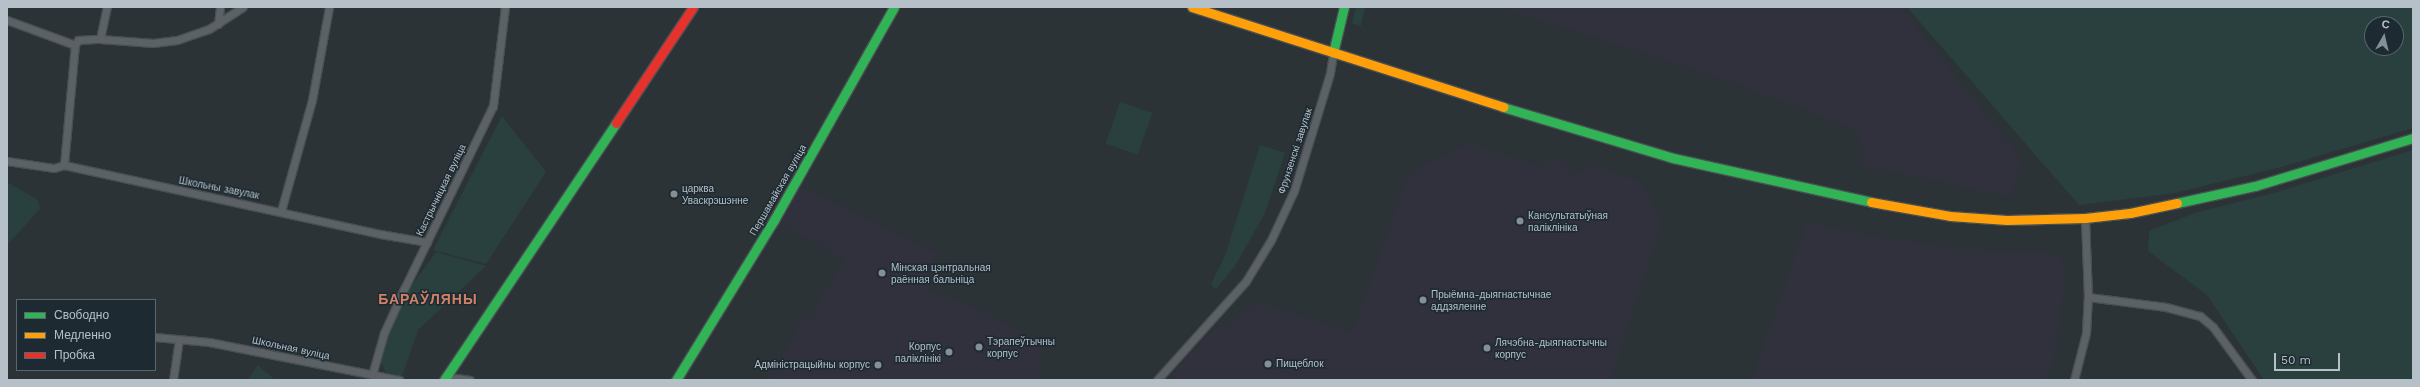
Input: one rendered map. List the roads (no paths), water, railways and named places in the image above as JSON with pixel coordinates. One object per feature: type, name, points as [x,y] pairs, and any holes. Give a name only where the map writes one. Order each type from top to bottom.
[{"type":"main road","points":[[444,380],[693,7]]},
{"type":"main road","name":"Першамайская вуліца","points":[[676,380],[774,220],[894,7]]},
{"type":"main road","points":[[1192,7],[1333,53],[1674,158],[1834,196],[1950,216],[2007,220],[2085,218],[2130,213],[2255,186],[2413,138]]},
{"type":"main road","points":[[1333,53],[1344,7]]},
{"type":"street","points":[[100,39],[107,7]]},
{"type":"street","points":[[218,24],[220,7]]},
{"type":"street","points":[[64,165],[75,45],[78,40],[100,39],[130,43],[177,40],[218,24],[243,7]]},
{"type":"street","points":[[281,211],[312,100],[329,7]]},
{"type":"street","name":"Кастрычніцкая вуліца","points":[[372,375],[384,333],[493,106],[505,7]]},
{"type":"street","points":[[7,20],[75,45]]},
{"type":"street","name":"Фрунзенскі завулак","points":[[1156,380],[1246,281],[1272,240],[1294,191],[1330,74],[1333,53]]},
{"type":"street","name":"Школьны завулак","points":[[7,162],[54,168],[64,165],[281,211],[380,234],[427,242]]},
{"type":"street","points":[[2074,380],[2086,333],[2088,297],[2085,218]]},
{"type":"street","points":[[2088,297],[2166,307],[2200,316],[2213,327],[2252,380]]},
{"type":"street","name":"Школьная вуліца","points":[[156,337],[179,339],[278,355],[399,380]]},
{"type":"street","points":[[173,380],[179,339]]},
{"type":"street","points":[[448,380],[456,378],[470,380]]},
{"type":"place","name":"царква Уваскрэшэнне","points":[[674,194]]},
{"type":"place","name":"Кансультатыўная паліклініка","points":[[1520,221]]},
{"type":"place","name":"Мінская цэнтральная раённая бальніца","points":[[882,273]]},
{"type":"place","name":"Прыёмна-дыягнастычнае аддзяленне","points":[[1423,300]]},
{"type":"place","name":"Тэрапеўтычны корпус","points":[[979,347]]},
{"type":"place","name":"Лячэбна-дыягнастычны корпус","points":[[1487,348]]},
{"type":"place","name":"Корпус паліклінікі","points":[[949,352]]},
{"type":"place","name":"Пищеблок","points":[[1268,364]]},
{"type":"place","name":"Адміністрацыйны корпус","points":[[878,365]]},
{"type":"district","name":"БАРАЎЛЯНЫ","points":[[428,299]]}]
